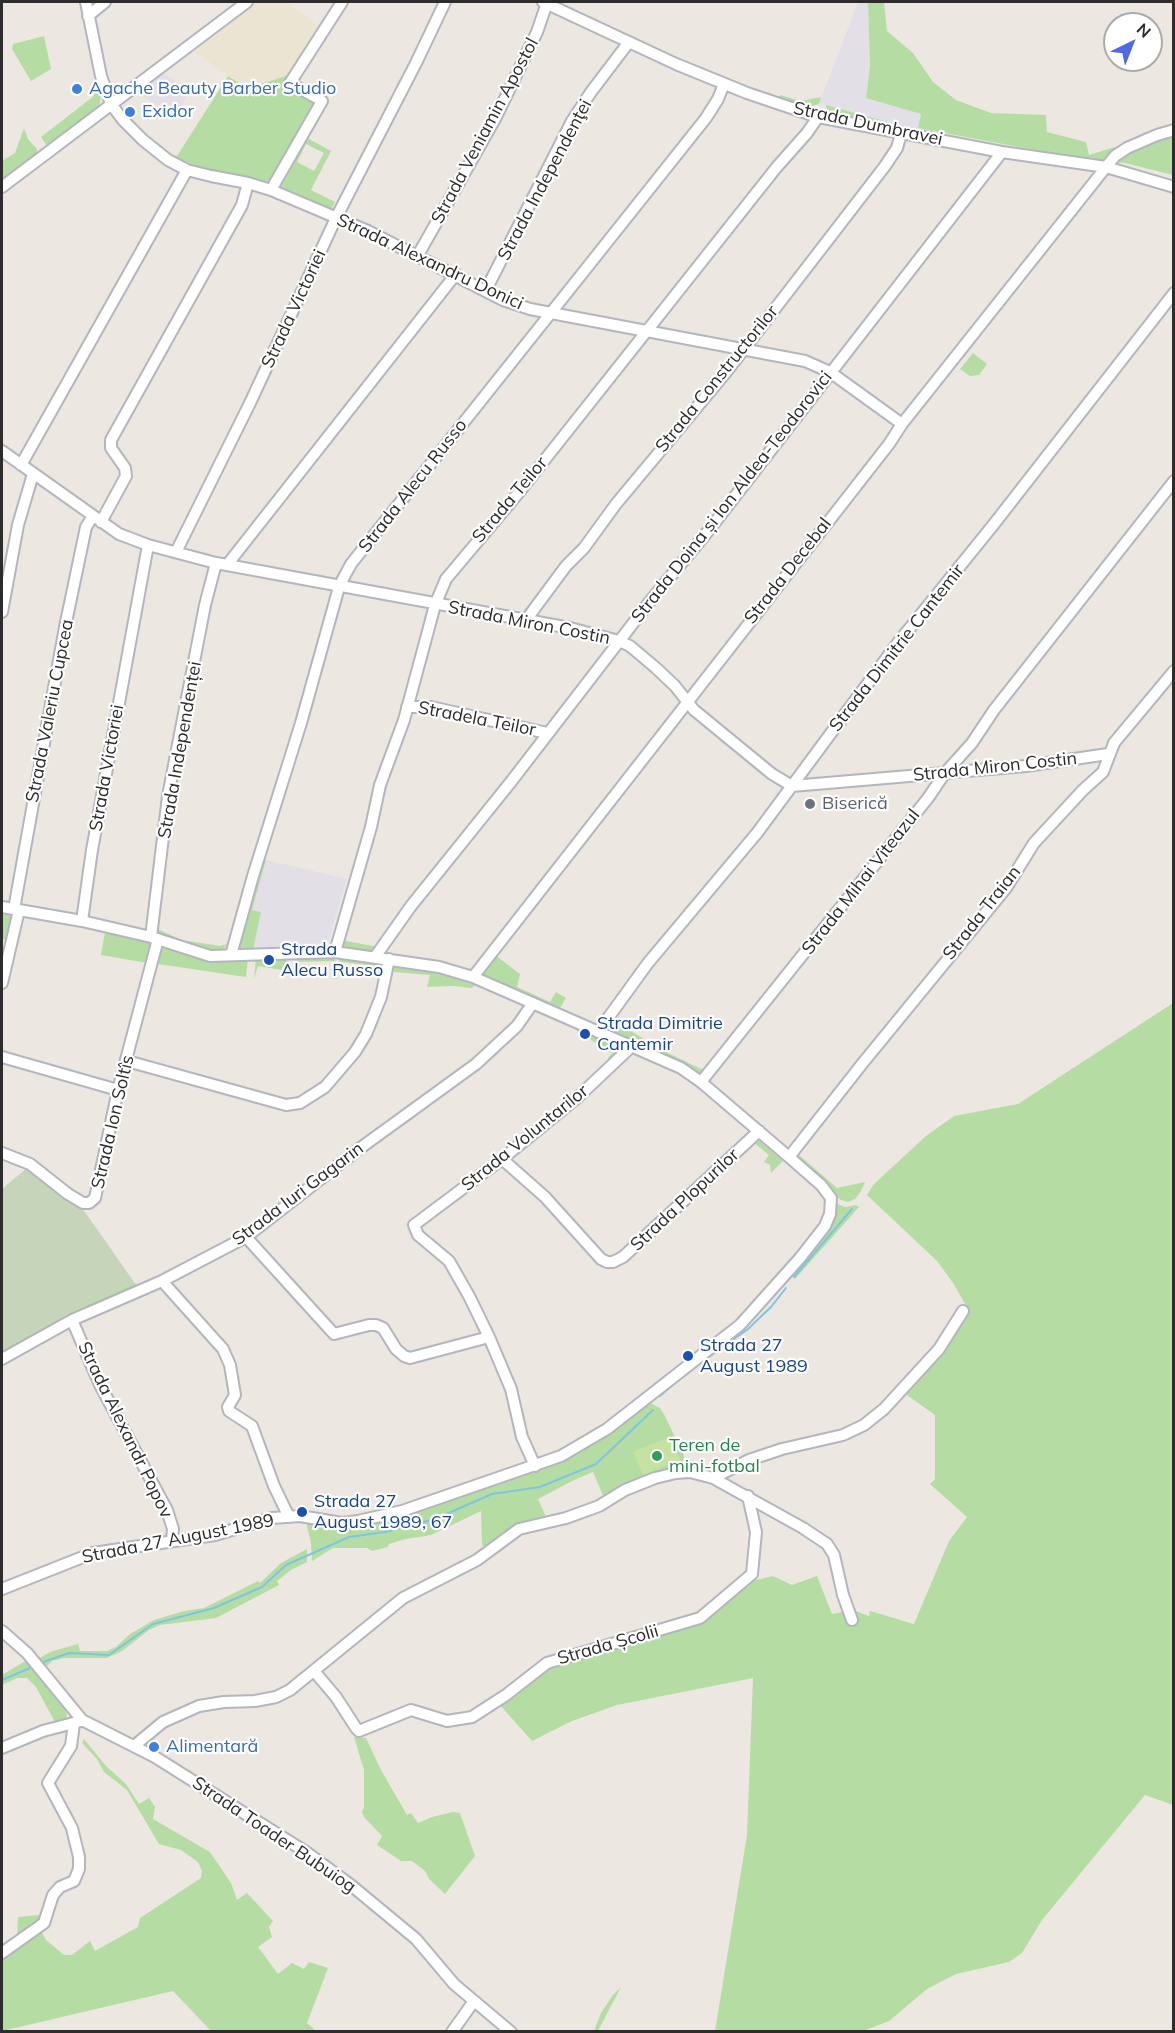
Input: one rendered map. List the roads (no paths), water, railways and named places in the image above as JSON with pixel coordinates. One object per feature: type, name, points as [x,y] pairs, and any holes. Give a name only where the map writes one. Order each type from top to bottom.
[{"type":"street","name":"Strada Alexandru Donici","points":[[86,2],[101,76],[111,104],[143,140],[168,160],[187,170],[271,190],[368,231],[521,306],[646,332],[806,361],[830,372],[902,424]]},
{"type":"street","points":[[88,16],[105,2]]},
{"type":"street","points":[[2,187],[247,2]]},
{"type":"street","points":[[271,190],[322,101],[290,83],[342,2]]},
{"type":"street","name":"Strada Victoriei","points":[[176,552],[250,403],[336,218],[445,2]]},
{"type":"street","name":"Strada Dumbravei","points":[[545,2],[724,84],[818,117],[1002,152],[1106,167],[1173,187]]},
{"type":"street","name":"Strada Veniamin Apostol","points":[[418,255],[496,117],[537,32],[545,2]]},
{"type":"street","name":"Strada Independenţei","points":[[486,290],[572,121],[629,42]]},
{"type":"street","name":"Strada Alecu Russo","points":[[231,955],[247,895],[301,723],[339,587],[351,564],[706,118],[724,84]]},
{"type":"street","name":"Strada Teilor","points":[[334,952],[371,827],[380,785],[407,707],[435,605],[446,579],[520,491],[818,117]]},
{"type":"street","name":"Strada Decebal","points":[[473,977],[889,444],[902,424],[1115,156],[1127,148],[1173,130]]},
{"type":"street","name":"Strada Constructorilor","points":[[526,620],[616,504],[691,416],[885,166],[897,148],[901,134]]},
{"type":"street","name":"Strada Doina și Ion Aldea-Teodorovici","points":[[375,957],[411,906],[709,530],[1002,152]]},
{"type":"street","points":[[21,465],[187,170]]},
{"type":"street","name":"Strada Valeriu Cupcea","points":[[2,983],[65,627],[86,527],[97,519],[126,476],[125,468],[111,448],[111,440],[242,205],[248,183]]},
{"type":"street","name":"Strada Independenței","points":[[155,938],[168,796],[206,605],[221,564],[456,274]]},
{"type":"street","name":"Strada Dimitrie Cantemir","points":[[598,1032],[648,963],[757,833],[897,644],[994,524],[1173,293]]},
{"type":"street","name":"Strada Miron Costin","points":[[2,451],[119,534],[148,545],[221,564],[570,628],[619,641],[630,646],[656,668],[694,710],[772,774],[792,786],[1026,766],[1108,754]]},
{"type":"street","points":[[2,612],[18,525],[33,474]]},
{"type":"street","name":"Strada Mihai Viteazul","points":[[701,1082],[945,773],[972,743],[994,710],[1173,481]]},
{"type":"street","name":"Strada Victoriei","points":[[82,921],[92,850],[148,545]]},
{"type":"street","name":"Strada Traian","points":[[789,1157],[1006,888],[1034,843],[1103,772],[1114,743],[1173,671]]},
{"type":"street","name":"Stradela Teilor","points":[[407,707],[430,707],[547,733]]},
{"type":"street","points":[[2,907],[82,921],[155,938],[199,954],[334,952],[439,967],[473,977],[681,1068],[701,1082],[789,1157]]},
{"type":"street","name":"Strada Ion Soltîs","points":[[2,1153],[30,1164],[83,1203],[89,1203],[95,1198],[118,1090],[127,1061],[155,938]]},
{"type":"street","points":[[127,1061],[286,1105],[300,1102],[325,1087],[355,1052],[366,1034],[381,997],[389,959]]},
{"type":"street","name":"Strada Iuri Gagarin","points":[[2,1359],[72,1320],[162,1281],[246,1237],[359,1149],[476,1064],[517,1026],[533,1003]]},
{"type":"street","name":"Strada Voluntarilor","points":[[489,1337],[449,1261],[418,1235],[414,1225],[502,1160],[578,1097],[632,1046]]},
{"type":"street","points":[[2,1057],[118,1090]]},
{"type":"street","name":"Strada Plopurilor","points":[[502,1160],[545,1197],[601,1259],[607,1262],[618,1261],[759,1131]]},
{"type":"street","name":"Strada 27 August 1989","points":[[2,1589],[93,1554],[215,1535],[272,1518],[300,1516],[342,1523],[402,1511],[561,1456],[607,1428],[740,1325],[800,1258],[825,1226],[830,1214],[831,1198],[821,1185],[789,1157]]},
{"type":"street","points":[[246,1237],[334,1334],[376,1325],[383,1328],[396,1349],[410,1358],[489,1337],[511,1389],[522,1437],[535,1466]]},
{"type":"street","name":"Strada 27 August 1989","points":[[162,1281],[223,1349],[230,1365],[235,1395],[228,1407],[229,1411],[252,1426],[274,1486],[289,1517]]},
{"type":"street","points":[[713,1478],[749,1460],[782,1449],[843,1435],[864,1425],[884,1409],[939,1349],[963,1311]]},
{"type":"street","name":"Strada Alexandr Popov","points":[[72,1320],[100,1385],[166,1510],[173,1530],[172,1540]]},
{"type":"street","points":[[135,1746],[163,1722],[199,1706],[255,1701],[276,1697],[290,1690],[402,1598],[477,1560],[519,1528],[577,1514],[599,1506],[625,1490],[655,1478],[690,1472],[713,1478],[803,1527],[827,1544],[834,1555],[843,1595],[852,1620]]},
{"type":"street","name":"Strada Școlii","points":[[314,1671],[336,1697],[359,1731],[411,1710],[447,1722],[472,1717],[548,1663],[700,1618],[752,1574],[756,1532],[748,1496]]},
{"type":"street","name":"Strada Toader Bubuiog","points":[[2,1631],[27,1653],[78,1722],[135,1746],[272,1830],[352,1886],[416,1939],[454,1984],[511,2031]]},
{"type":"street","points":[[2,1748],[43,1731],[78,1722]]},
{"type":"street","points":[[2,1953],[44,1923],[57,1890],[74,1881],[79,1869],[80,1857],[72,1828],[48,1784],[71,1746],[78,1722]]},
{"type":"street","points":[[452,2031],[474,2001]]},
{"type":"waterway","points":[[794,1277],[852,1209]]},
{"type":"waterway","points":[[696,1366],[748,1329],[771,1307],[786,1288]]},
{"type":"waterway","points":[[660,1396],[677,1381]]},
{"type":"waterway","points":[[43,1662],[69,1653],[109,1655],[153,1624],[214,1608],[262,1587],[286,1565],[349,1537],[385,1532],[435,1519],[492,1494],[540,1487],[596,1464],[653,1410]]},
{"type":"waterway","points":[[2,1680],[30,1668]]},
{"type":"place","name":"Agache Beauty Barber Studio","points":[[77,89]]},
{"type":"place","name":"Exidor","points":[[130,112]]},
{"type":"place","name":"Biserică","points":[[810,804]]},
{"type":"place","name":"Strada Alecu Russo","points":[[269,960]]},
{"type":"place","name":"Strada Dimitrie Cantemir","points":[[585,1034]]},
{"type":"place","name":"Strada 27 August 1989","points":[[688,1356]]},
{"type":"place","name":"Teren de mini-fotbal","points":[[657,1456]]},
{"type":"place","name":"Strada 27 August 1989, 67","points":[[302,1512]]},
{"type":"place","name":"Alimentară","points":[[154,1747]]}]
